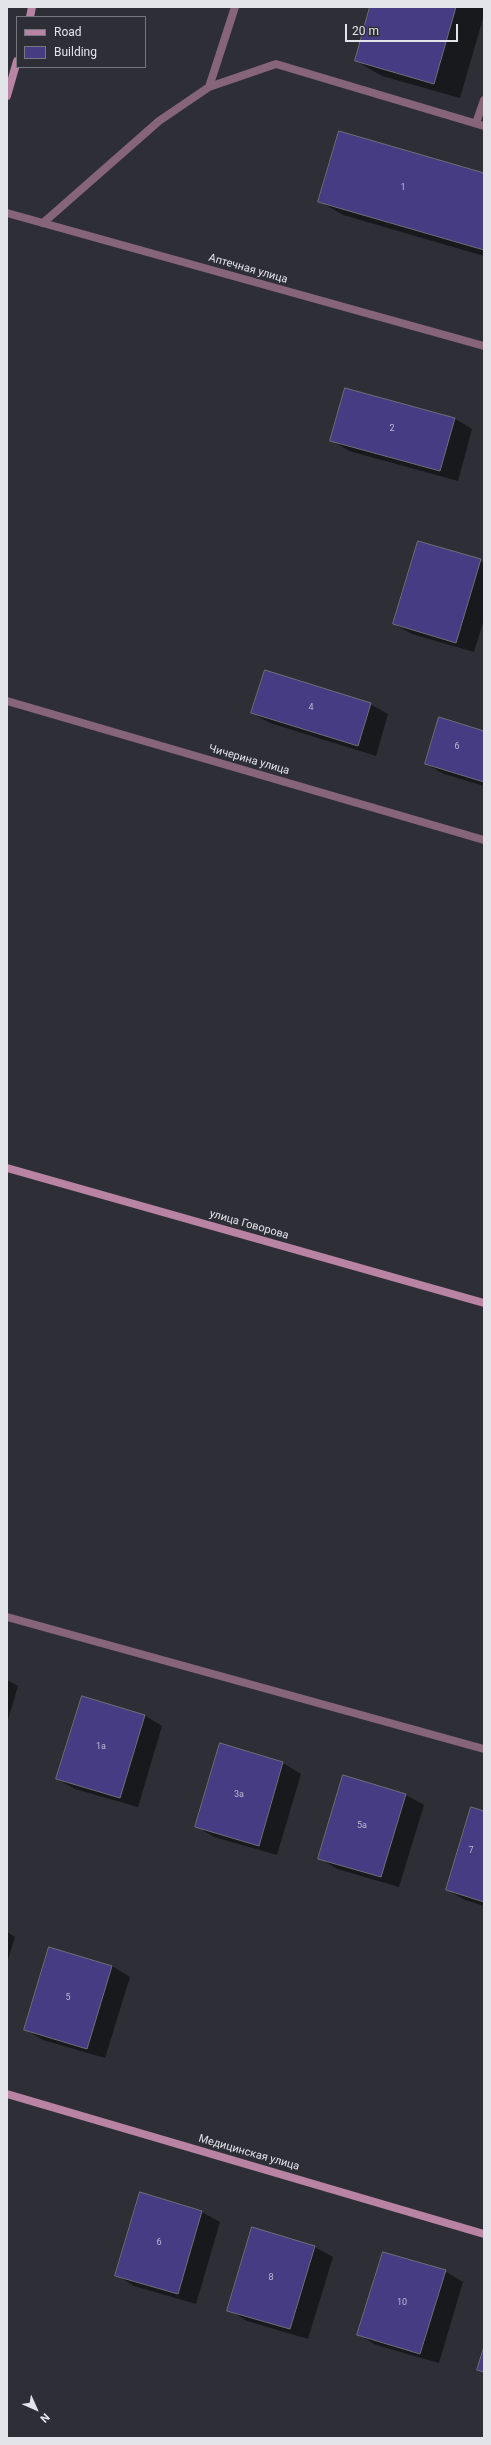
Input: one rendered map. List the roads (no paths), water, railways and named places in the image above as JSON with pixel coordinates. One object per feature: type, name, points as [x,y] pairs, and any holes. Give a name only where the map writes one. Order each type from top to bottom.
[{"type":"street","points":[[209,86],[235,7]]},
{"type":"street","points":[[7,96],[16,64]]},
{"type":"street","points":[[43,223],[159,121],[209,86],[276,64],[480,124],[484,100]]},
{"type":"street","name":"Аптечная улица","points":[[7,213],[484,346]]},
{"type":"street","name":"Чичерина улица","points":[[7,701],[484,840]]},
{"type":"street","name":"улица Говорова","points":[[7,1168],[484,1303]]},
{"type":"street","points":[[7,1617],[484,1749]]},
{"type":"street","name":"Медицинская улица","points":[[7,2094],[484,2234]]}]
